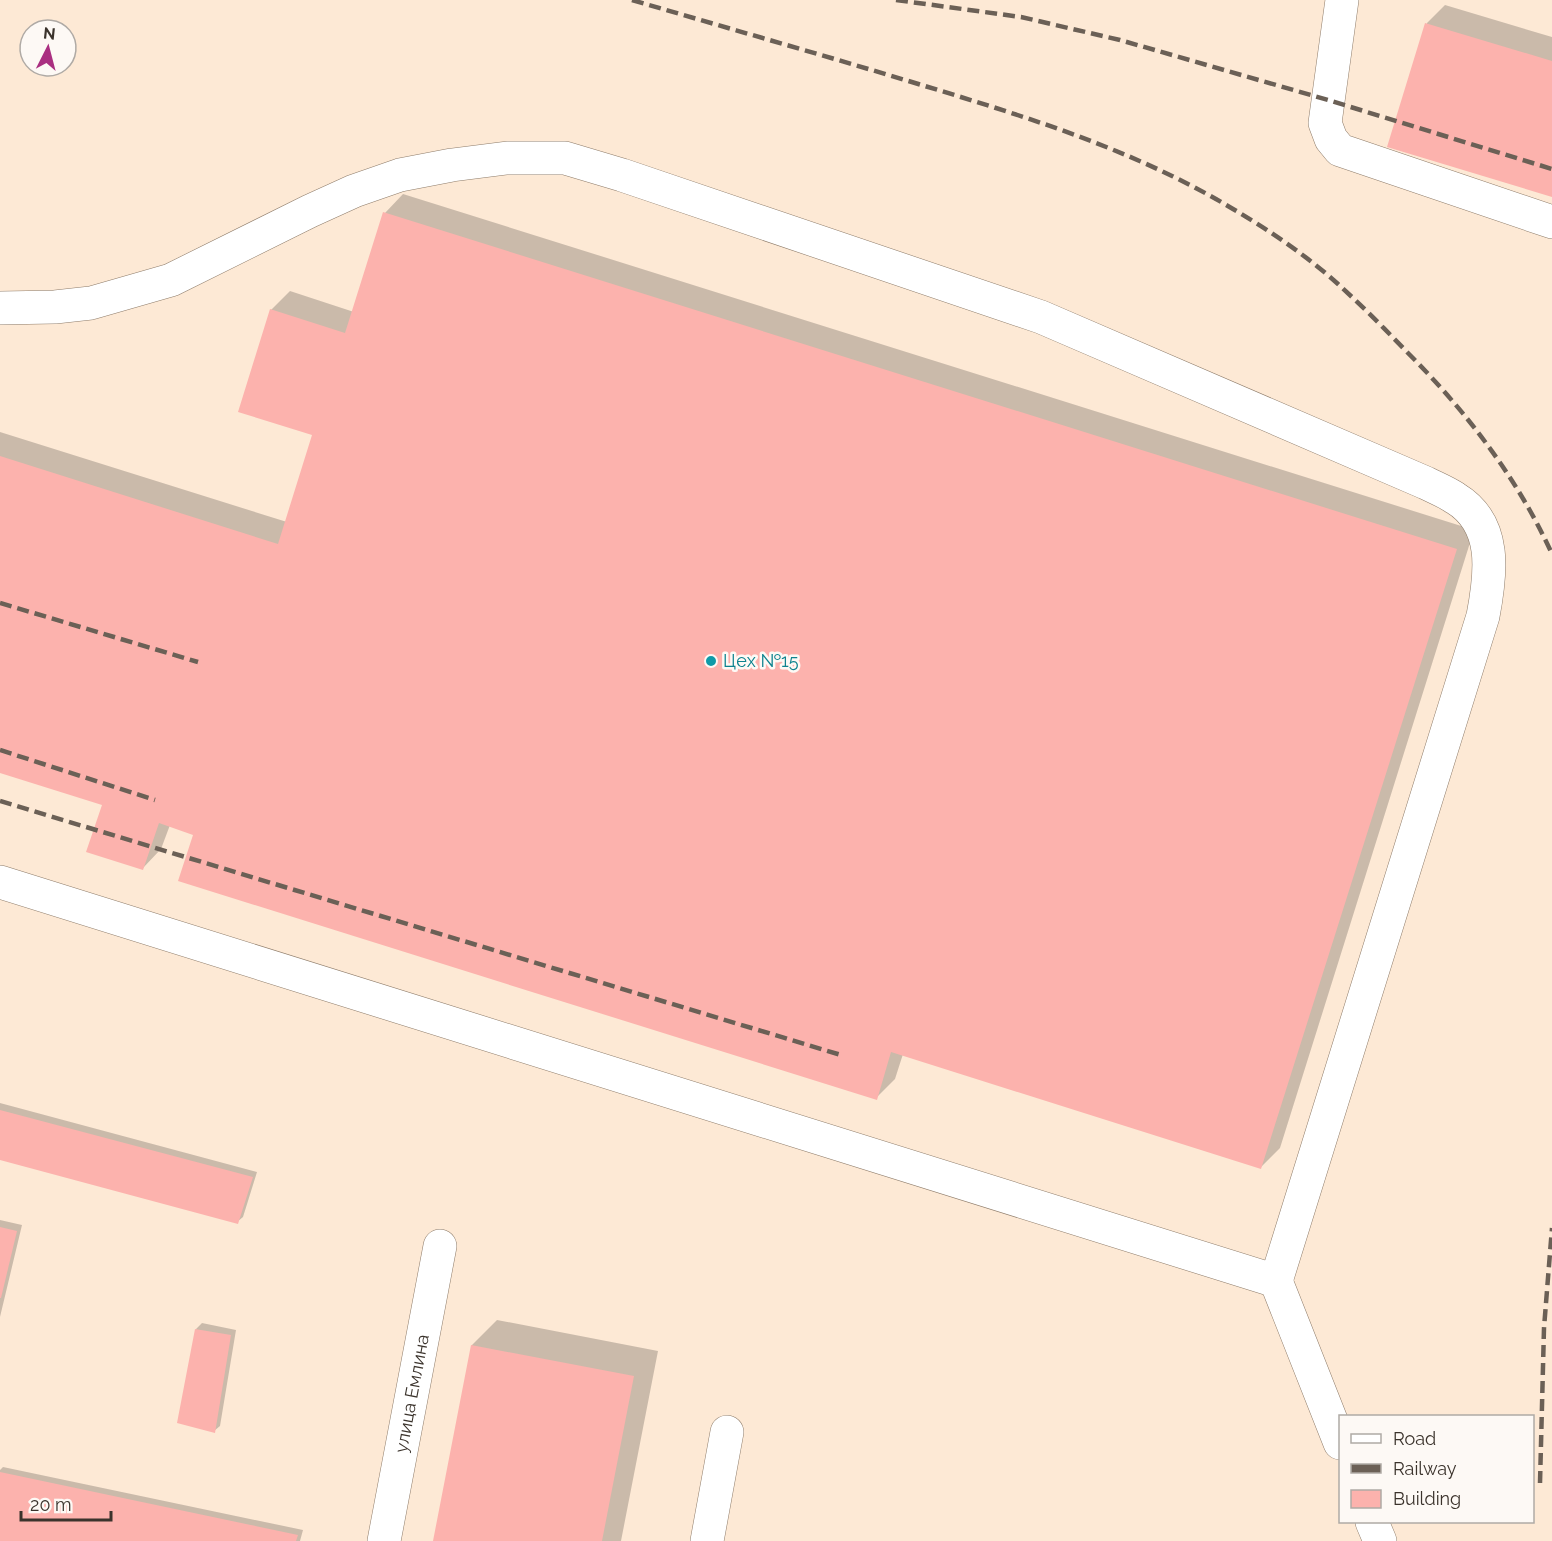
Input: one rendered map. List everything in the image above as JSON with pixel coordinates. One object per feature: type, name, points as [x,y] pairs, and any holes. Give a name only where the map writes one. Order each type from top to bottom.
[{"type":"street","points":[[1342,0],[1325,123],[1330,139],[1340,150],[1552,222]]},
{"type":"street","points":[[0,308],[55,307],[91,303],[171,280],[310,211],[354,191],[400,175],[507,158],[565,159],[622,175],[1041,317],[1232,398],[1426,483],[1457,499],[1480,521],[1488,548],[1490,580],[1484,616],[1276,1281],[1339,1438]]},
{"type":"street","points":[[0,882],[1276,1281]]},
{"type":"street","name":"улица Емлина","points":[[384,1541],[440,1246]]},
{"type":"street","points":[[707,1541],[727,1432]]},
{"type":"street","points":[[1373,1523],[1380,1541]]},
{"type":"building","points":[[1425,23],[1552,61],[1552,197],[1387,147]]},
{"type":"building","name":"Цех №15","points":[[383,212],[1457,549],[1261,1169],[891,1052],[877,1100],[178,881],[193,835],[159,823],[143,870],[86,852],[102,805],[0,773],[0,456],[278,544],[312,435],[238,412],[270,309],[345,333]]},
{"type":"building","points":[[0,1110],[253,1177],[238,1224],[0,1160]]},
{"type":"building","points":[[0,1227],[17,1231],[1,1298],[0,1298]]},
{"type":"building","points":[[195,1329],[231,1335],[215,1433],[177,1423]]},
{"type":"building","points":[[471,1345],[634,1376],[602,1541],[433,1541]]},
{"type":"building","points":[[0,1472],[298,1535],[296,1541],[0,1541]]},
{"type":"railway","points":[[632,0],[900,78],[1090,140],[1198,189],[1247,217],[1314,263],[1347,292],[1449,397],[1506,471],[1552,554]]},
{"type":"railway","points":[[896,0],[1021,17],[1120,40],[1328,100],[1552,169]]},
{"type":"railway","points":[[0,603],[198,662]]},
{"type":"railway","points":[[0,750],[155,800]]},
{"type":"railway","points":[[0,801],[841,1055]]},
{"type":"railway","points":[[1540,1483],[1544,1328],[1552,1228]]},
{"type":"place","name":"Цех №15","points":[[711,661]]}]
